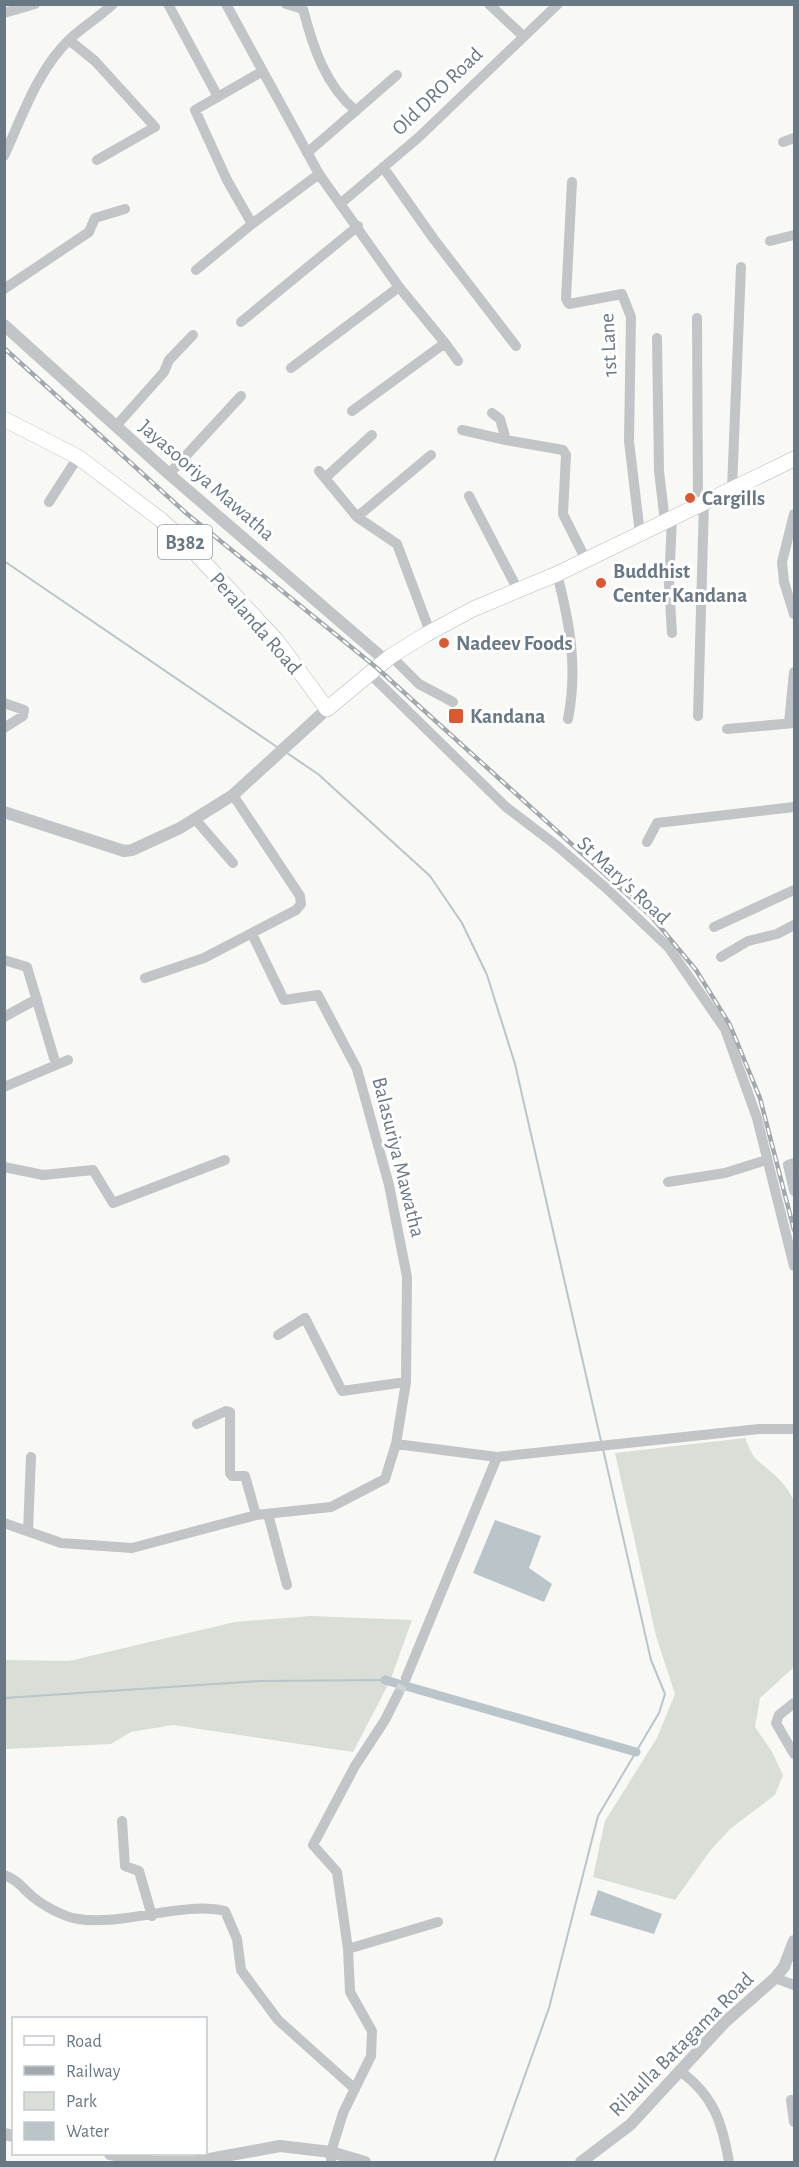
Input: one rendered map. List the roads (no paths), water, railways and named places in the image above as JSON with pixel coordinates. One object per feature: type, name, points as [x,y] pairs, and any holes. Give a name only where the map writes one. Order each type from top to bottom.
[{"type":"main road","name":"Peralanda Road","points":[[4,419],[78,457],[161,520],[187,544],[277,642],[327,709]]},
{"type":"main road","points":[[327,709],[388,659],[430,632],[474,609],[519,592],[557,574],[795,459]]},
{"type":"street","points":[[4,13],[35,4]]},
{"type":"street","points":[[4,156],[27,105],[50,64],[69,40],[113,4]]},
{"type":"street","points":[[168,4],[218,97]]},
{"type":"street","points":[[226,4],[319,174],[399,287],[458,360]]},
{"type":"street","points":[[286,4],[303,9],[314,50],[339,97],[356,111]]},
{"type":"street","points":[[489,4],[523,36]]},
{"type":"street","name":"Old DRO Road","points":[[337,200],[383,167],[419,137],[558,4]]},
{"type":"street","points":[[69,40],[95,61],[155,127],[97,160]]},
{"type":"street","points":[[252,224],[227,180],[195,110],[263,71]]},
{"type":"street","points":[[308,153],[397,75]]},
{"type":"street","points":[[783,142],[795,138]]},
{"type":"street","points":[[383,167],[433,238],[516,346]]},
{"type":"street","points":[[196,270],[252,224],[319,174]]},
{"type":"street","name":"1st Lane","points":[[572,182],[567,299],[569,304],[622,294],[631,316],[629,441],[640,534]]},
{"type":"street","points":[[4,289],[89,232],[95,218],[125,209]]},
{"type":"street","points":[[241,322],[357,226]]},
{"type":"street","points":[[770,241],[795,236]]},
{"type":"street","points":[[732,489],[741,267]]},
{"type":"street","points":[[291,368],[399,287]]},
{"type":"street","points":[[697,318],[701,504],[698,716]]},
{"type":"street","name":"Jayasooriya Mawatha","points":[[4,325],[169,474],[388,659]]},
{"type":"street","points":[[116,426],[164,372],[169,360],[193,335]]},
{"type":"street","points":[[657,338],[659,471],[668,520],[672,633]]},
{"type":"street","points":[[352,411],[445,343]]},
{"type":"street","points":[[169,474],[241,396]]},
{"type":"street","points":[[492,413],[500,419],[506,440]]},
{"type":"street","points":[[462,430],[563,450],[566,455],[563,514],[586,560]]},
{"type":"street","points":[[372,435],[323,474],[357,517],[397,544],[430,632]]},
{"type":"street","points":[[357,517],[431,455]]},
{"type":"street","points":[[49,502],[78,457]]},
{"type":"street","points":[[469,496],[519,592]]},
{"type":"street","points":[[795,514],[782,562],[784,582],[795,614]]},
{"type":"street","points":[[557,574],[570,622],[574,660],[574,689],[568,719]]},
{"type":"street","points":[[388,659],[419,684],[453,702]]},
{"type":"street","points":[[727,729],[792,723],[795,672]]},
{"type":"street","name":"St Mary's Road","points":[[370,674],[506,807],[556,845],[606,888],[669,948],[725,1029],[757,1118],[795,1266]]},
{"type":"street","points":[[4,703],[24,710],[23,716],[4,729]]},
{"type":"street","points":[[4,812],[124,851],[140,847],[195,819],[233,795],[327,709]]},
{"type":"street","points":[[145,978],[204,958],[252,934],[301,904],[300,896],[233,795]]},
{"type":"street","points":[[647,842],[657,824],[795,807]]},
{"type":"street","points":[[195,819],[233,863]]},
{"type":"street","points":[[714,927],[795,890]]},
{"type":"street","points":[[721,957],[748,941],[777,934],[795,925]]},
{"type":"street","name":"Balasuriya Mawatha","points":[[4,1523],[61,1543],[132,1548],[256,1515],[330,1507],[385,1479],[396,1444],[406,1382],[407,1277],[389,1185],[357,1069],[318,995],[284,1000],[252,934]]},
{"type":"street","points":[[4,960],[27,967],[54,1058]]},
{"type":"street","points":[[4,1017],[38,999]]},
{"type":"street","points":[[4,1087],[68,1060]]},
{"type":"street","points":[[4,1167],[43,1175],[93,1170],[113,1203],[225,1160]]},
{"type":"street","points":[[668,1182],[791,1164],[795,1191]]},
{"type":"street","points":[[278,1335],[305,1318],[342,1391],[406,1382]]},
{"type":"street","points":[[197,1424],[226,1411],[230,1412],[230,1473],[232,1476],[245,1476],[256,1515]]},
{"type":"street","points":[[396,1444],[497,1457],[759,1429],[795,1429]]},
{"type":"street","points":[[28,1531],[30,1457]]},
{"type":"street","points":[[406,1678],[497,1457]]},
{"type":"street","points":[[267,1514],[287,1585]]},
{"type":"street","points":[[331,2158],[343,2113],[371,2056],[372,2031],[350,1992],[348,1949],[337,1872],[313,1845],[355,1766],[385,1720],[398,1694]]},
{"type":"street","points":[[795,1703],[779,1715],[776,1723],[795,1754]]},
{"type":"street","points":[[122,1821],[125,1866],[139,1871],[152,1916]]},
{"type":"street","points":[[4,1875],[18,1880],[32,1897],[78,1919],[152,1916],[207,1907],[225,1911],[237,1939],[241,1970],[278,2020],[354,2089]]},
{"type":"street","points":[[348,1949],[438,1922]]},
{"type":"street","name":"Rilaulla Batagama Road","points":[[581,2163],[630,2125],[725,2022],[775,1978],[784,1966],[795,1941]]},
{"type":"street","points":[[775,1978],[795,1985]]},
{"type":"street","points":[[680,2071],[694,2081],[716,2110],[729,2163]]},
{"type":"street","points":[[791,2100],[795,2122]]},
{"type":"street","points":[[116,2155],[154,2162],[193,2162],[280,2146],[365,2163]]},
{"type":"water","points":[[495,1520],[541,1536],[529,1568],[552,1584],[544,1602],[473,1573]]},
{"type":"water","points":[[598,1890],[662,1914],[654,1934],[590,1915]]},
{"type":"waterway","points":[[4,561],[277,747]]},
{"type":"waterway","points":[[287,753],[318,774],[430,876],[462,923],[487,975],[515,1064],[601,1441]]},
{"type":"waterway","points":[[494,2162],[549,2008],[598,1816],[659,1713],[665,1694],[651,1660],[603,1449]]},
{"type":"waterway","points":[[4,1698],[261,1681],[385,1680]]},
{"type":"waterway","points":[[385,1680],[636,1752]]},
{"type":"tunnel","points":[[398,1694],[406,1678]]},
{"type":"railway","points":[[4,348],[186,513],[377,668],[651,916],[696,970],[730,1025],[760,1098],[794,1230]]},
{"type":"place","name":"Cargills","points":[[690,498]]},
{"type":"place","name":"Buddhist Center Kandana","points":[[601,583]]},
{"type":"place","name":"Nadeev Foods","points":[[444,643]]},
{"type":"place","name":"Kandana","points":[[456,716]]}]
